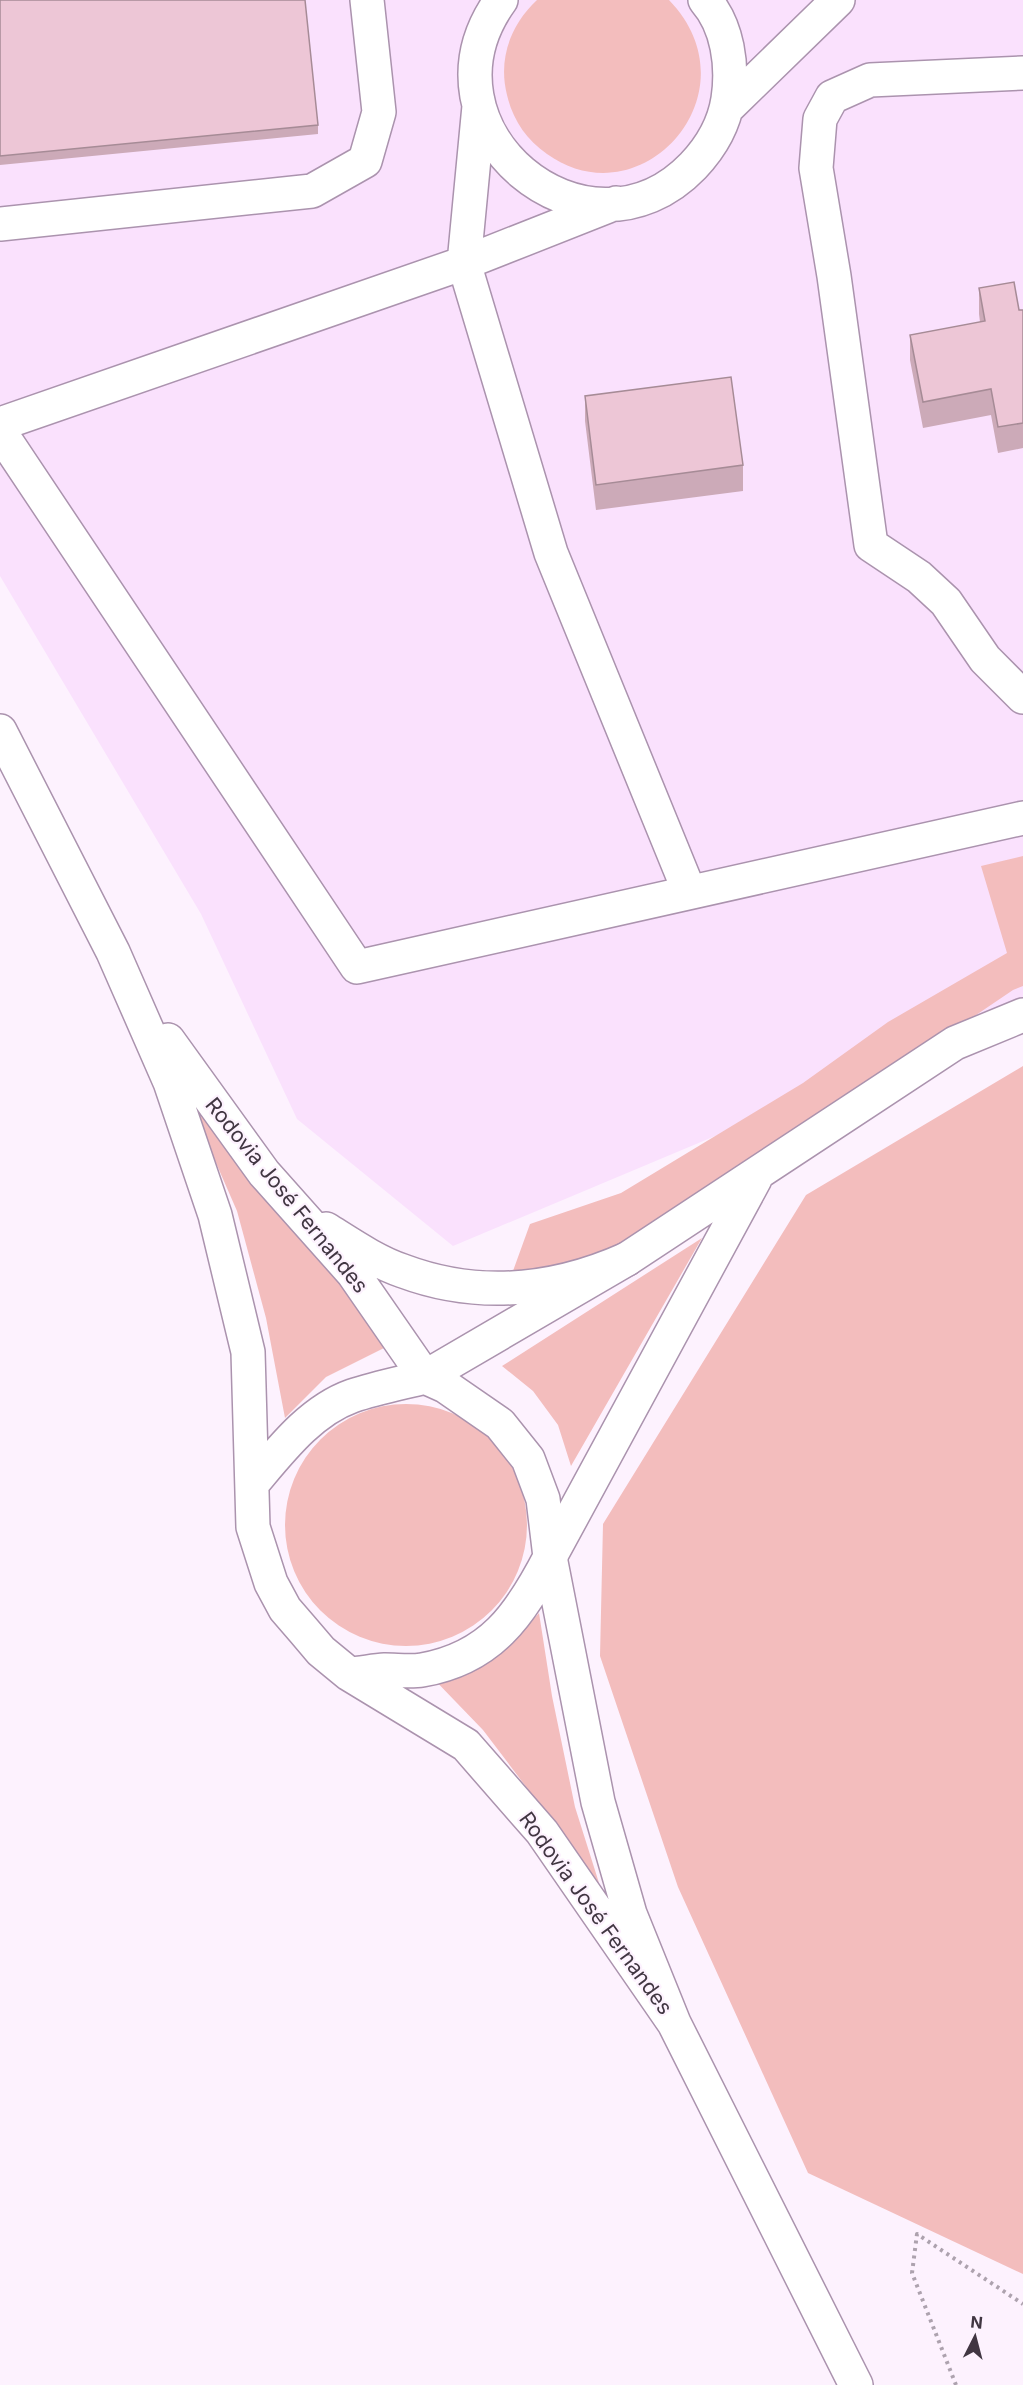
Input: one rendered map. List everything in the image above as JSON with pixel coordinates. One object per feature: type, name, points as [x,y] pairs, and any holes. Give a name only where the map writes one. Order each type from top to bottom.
[{"type":"main road","points":[[0,224],[312,191],[365,161],[379,112],[367,0]]},
{"type":"main road","points":[[501,0],[485,27],[477,52],[475,79],[478,106],[464,263],[551,553],[689,891]]},
{"type":"main road","points":[[0,424],[464,263],[616,203],[641,198],[665,188],[686,174],[704,155],[717,133],[727,108],[731,81],[729,54],[721,27],[705,0]]},
{"type":"main road","points":[[727,108],[838,0]]},
{"type":"main road","points":[[1022,74],[870,80],[832,97],[820,119],[816,168],[834,276],[871,545],[919,577],[946,602],[985,659],[1023,697]]},
{"type":"main road","points":[[478,106],[492,138],[520,173],[541,188],[590,203],[616,203]]},
{"type":"main road","points":[[0,432],[357,967],[1023,818]]},
{"type":"main road","name":"Rodovia José Fernandes","points":[[0,731],[113,952],[170,1082],[215,1215],[248,1352],[253,1527],[271,1583],[285,1609],[321,1651],[349,1674],[466,1745],[542,1832],[674,2023]]},
{"type":"main road","name":"Rodovia José Fernandes","points":[[113,952],[184,1065],[264,1173],[352,1273],[425,1377],[445,1386],[500,1424],[528,1459],[543,1499],[550,1557],[598,1802],[630,1914],[674,2023],[856,2385]]},
{"type":"main road","points":[[252,1484],[294,1436],[321,1412],[352,1396],[425,1377],[627,1259],[757,1176],[955,1043],[1023,1015]]},
{"type":"main road","points":[[349,1674],[420,1670],[453,1662],[484,1646],[510,1624],[530,1596],[757,1176]]},
{"type":"main road","points":[[301,1215],[401,1271],[451,1285],[504,1289],[552,1284],[593,1274],[627,1259]]},
{"type":"path","points":[[956,2385],[912,2273],[916,2234],[1023,2304]]},
{"type":"shaded area","points":[[0,0],[1023,0],[1023,1007],[453,1246],[297,1119],[201,914],[0,576]]},
{"type":"shaded area","points":[[537,0],[669,0],[693,36],[701,72],[695,107],[677,137],[651,159],[619,172],[583,171],[547,154],[533,142],[521,128],[513,113],[507,95],[504,69],[505,56],[513,32]]},
{"type":"shaded area","points":[[1023,856],[1023,986],[1013,990],[616,1259],[509,1282],[530,1224],[621,1193],[803,1083],[888,1022],[1007,953],[981,866]]},
{"type":"shaded area","points":[[1023,1066],[1023,2274],[808,2173],[678,1887],[600,1656],[603,1524],[806,1195]]},
{"type":"shaded area","points":[[182,1085],[254,1187],[291,1225],[390,1345],[326,1377],[285,1418],[266,1318],[237,1211]]},
{"type":"shaded area","points":[[702,1238],[571,1466],[558,1425],[533,1391],[502,1366]]},
{"type":"shaded area","points":[[406,1404],[430,1406],[452,1413],[473,1424],[492,1439],[507,1458],[518,1479],[525,1501],[527,1525],[525,1549],[518,1571],[507,1592],[492,1611],[473,1626],[452,1637],[430,1644],[406,1646],[382,1644],[360,1637],[339,1626],[320,1611],[305,1592],[294,1571],[287,1549],[285,1525],[287,1501],[294,1479],[305,1458],[320,1439],[339,1424],[360,1413],[382,1406]]},
{"type":"shaded area","points":[[539,1613],[552,1696],[575,1807],[599,1883],[483,1730],[428,1673],[514,1641]]},
{"type":"building","points":[[0,0],[305,0],[318,125],[0,156]]},
{"type":"building","points":[[1014,282],[1019,310],[1023,310],[1023,423],[998,427],[991,389],[923,402],[910,335],[985,321],[979,288]]},
{"type":"building","points":[[731,377],[743,465],[596,485],[585,396]]}]
